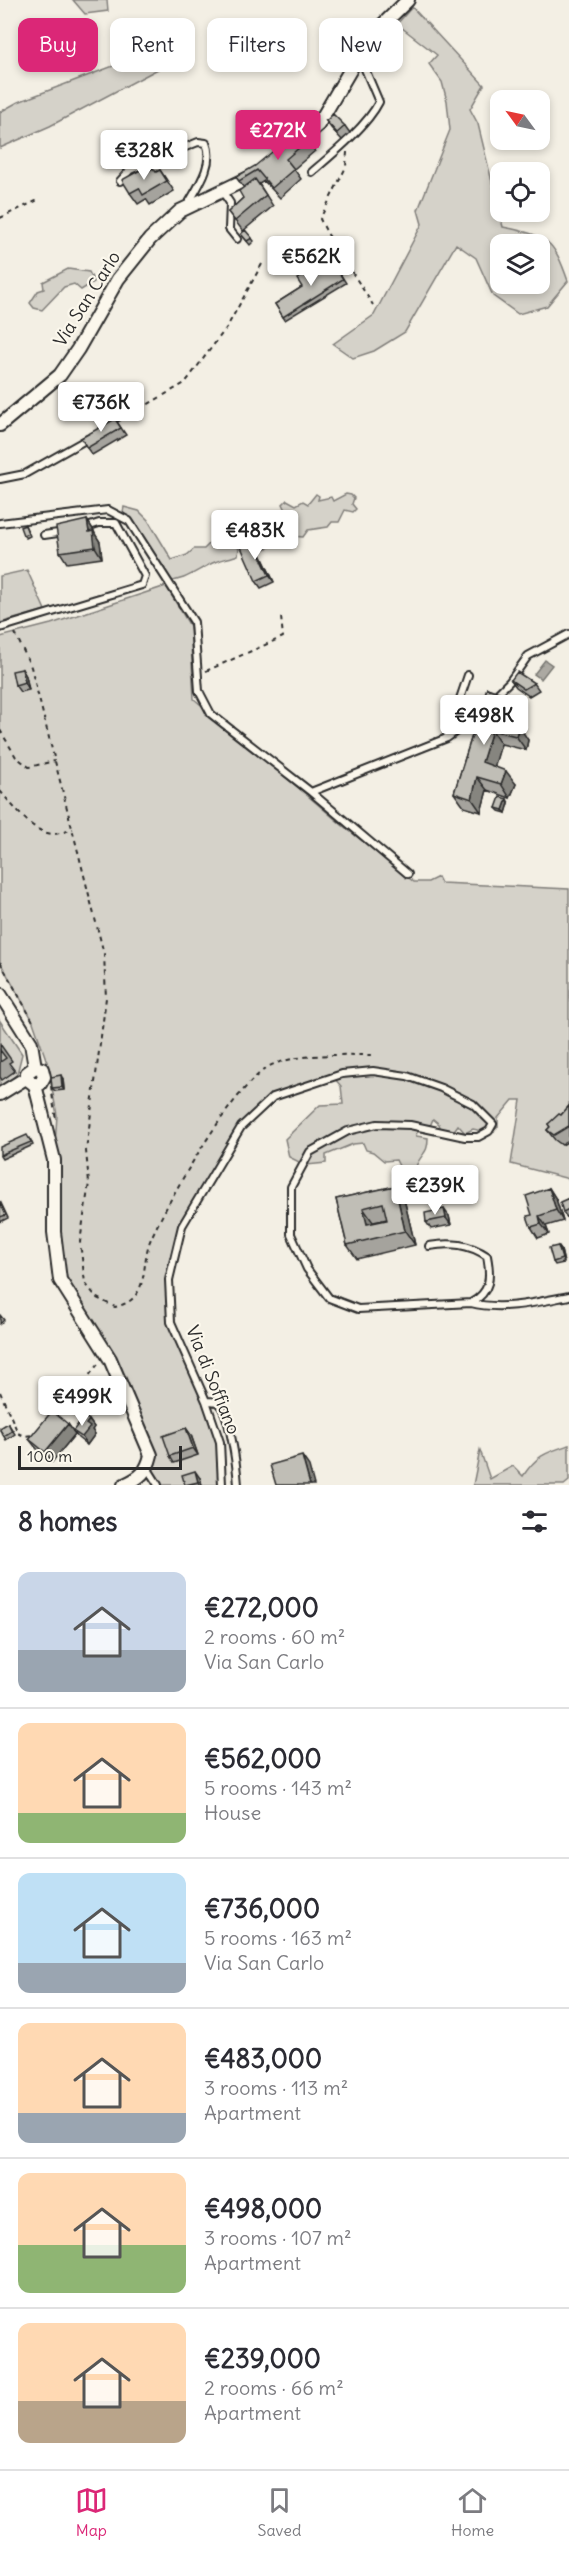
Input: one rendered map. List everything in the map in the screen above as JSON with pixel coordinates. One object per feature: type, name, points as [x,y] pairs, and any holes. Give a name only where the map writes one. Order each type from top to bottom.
[{"type":"street","points":[[390,18],[408,0]]},
{"type":"street","points":[[282,154],[318,125],[349,72]]},
{"type":"street","name":"Via San Carlo","points":[[0,425],[60,375],[84,339],[118,279],[150,239],[185,209],[266,167]]},
{"type":"street","points":[[0,994],[31,1043],[34,1067],[42,1069],[44,1077],[40,1084],[31,1082],[0,1094]]},
{"type":"street","points":[[31,1082],[54,1160],[54,1232],[60,1280],[106,1353],[151,1455],[148,1469],[137,1479],[124,1485]]},
{"type":"lane","points":[[312,172],[348,141],[374,113],[379,102],[366,72]]},
{"type":"lane","points":[[120,181],[130,170],[198,142],[206,143],[209,150],[208,162],[185,209]]},
{"type":"lane","points":[[222,191],[230,203],[229,229],[237,239]]},
{"type":"lane","points":[[0,479],[25,474],[94,435]]},
{"type":"lane","points":[[0,523],[108,510],[129,521],[194,622],[199,692],[211,714],[311,792],[408,874]]},
{"type":"lane","points":[[0,628],[142,585],[145,576],[116,523],[99,524],[44,536]]},
{"type":"lane","points":[[311,792],[447,738],[470,722],[510,681],[528,656],[569,634]]},
{"type":"lane","points":[[447,738],[468,675]]},
{"type":"lane","name":"Via di Soffiano","points":[[222,1485],[220,1442],[206,1401],[171,1322],[169,1280],[182,1226],[241,1127],[273,1097],[342,1074],[373,1071],[407,1076],[441,1088],[473,1104],[485,1113],[493,1124],[489,1131],[478,1137],[465,1137],[410,1125],[377,1124],[348,1131],[310,1152],[291,1187],[291,1234],[307,1269],[329,1298],[358,1309],[471,1303]]},
{"type":"lane","points":[[429,1246],[446,1243],[472,1247],[488,1256],[491,1279],[482,1297],[471,1303]]},
{"type":"lane","points":[[471,1303],[482,1306],[524,1305],[569,1296]]},
{"type":"lane","points":[[206,1401],[216,1402],[222,1407],[235,1449],[238,1485]]},
{"type":"lane","points":[[148,1469],[158,1485]]},
{"type":"path","points":[[348,141],[346,167],[320,219],[373,305]]},
{"type":"path","points":[[0,218],[38,200]]},
{"type":"path","points":[[114,424],[186,383],[227,327],[262,264]]},
{"type":"path","points":[[198,674],[283,637],[281,617]]},
{"type":"path","points":[[12,625],[30,667],[74,829],[104,954],[106,998],[86,1152],[89,1184],[80,1242],[85,1283],[97,1298],[115,1307],[130,1302],[140,1288],[149,1242],[171,1199],[194,1159],[254,1076],[273,1064],[295,1058],[374,1055]]},
{"type":"path","points":[[0,730],[16,757],[29,767],[55,761]]},
{"type":"path","points":[[0,791],[27,819],[44,831],[54,834],[74,829]]},
{"type":"path","points":[[54,1420],[106,1353]]},
{"type":"path","points":[[0,1392],[18,1433],[24,1436],[40,1432]]},
{"type":"shaded area","points":[[73,0],[107,0],[108,11],[85,14]]},
{"type":"shaded area","points":[[412,7],[484,85],[470,109],[478,124],[490,173],[490,222],[502,222],[503,227],[532,234],[490,234],[490,289],[476,258],[456,244],[405,332],[374,351],[353,358],[333,344],[374,315],[422,224],[418,210],[450,130],[447,101],[442,82],[429,64],[437,55],[403,29],[402,18]]},
{"type":"shaded area","points":[[110,67],[110,72],[152,72],[50,126],[0,148],[0,112],[18,102]]},
{"type":"shaded area","points":[[550,245],[552,247],[568,281],[547,306],[518,314],[492,294],[550,294]]},
{"type":"shaded area","points":[[68,269],[89,272],[94,282],[81,290],[74,284],[64,287],[42,310],[34,308],[30,303],[38,291],[44,289],[43,282]]},
{"type":"shaded area","points":[[316,494],[319,496],[318,500],[331,497],[333,501],[346,494],[351,495],[354,498],[352,504],[356,509],[353,512],[345,510],[339,522],[332,522],[328,527],[308,530],[303,537],[291,536],[265,549],[258,530],[261,525],[270,525],[264,517],[267,514],[287,512],[283,504],[287,500],[296,505],[303,501],[308,504]]},
{"type":"shaded area","points":[[124,507],[139,511],[148,520],[172,560],[187,555],[194,549],[204,549],[212,541],[231,543],[239,548],[238,555],[215,562],[185,577],[166,581],[160,570],[162,565],[148,555],[140,544],[123,512]]},
{"type":"shaded area","points":[[27,570],[45,610],[0,623],[0,576]]},
{"type":"shaded area","points":[[166,586],[190,626],[194,699],[342,825],[414,882],[428,882],[438,877],[441,883],[569,889],[569,1179],[511,1164],[521,1100],[513,1100],[498,1118],[498,1127],[491,1133],[473,1129],[465,1133],[458,1125],[450,1136],[443,1135],[439,1124],[433,1119],[428,1131],[417,1132],[416,1136],[428,1138],[427,1147],[417,1164],[413,1193],[403,1199],[395,1199],[393,1175],[400,1168],[396,1160],[384,1161],[373,1152],[366,1150],[363,1143],[353,1144],[326,1155],[326,1163],[307,1165],[308,1159],[301,1163],[289,1157],[285,1139],[320,1105],[343,1104],[341,1086],[334,1078],[273,1097],[241,1127],[182,1226],[169,1280],[171,1322],[220,1442],[222,1485],[157,1485],[148,1469],[151,1455],[110,1359],[60,1280],[54,1160],[57,1115],[47,1062],[32,1019],[0,962],[0,637],[51,624]]},
{"type":"shaded area","points":[[545,660],[552,665],[541,679],[534,674]]},
{"type":"shaded area","points":[[0,1021],[22,1054],[17,1074],[0,1091]]},
{"type":"shaded area","points":[[569,1445],[569,1481],[564,1485],[473,1485],[480,1450],[490,1479],[513,1466],[523,1476],[542,1456]]},
{"type":"building","points":[[333,114],[345,126],[337,133],[326,121]]},
{"type":"building","points":[[299,130],[307,141],[286,159],[294,169],[272,188],[257,170],[239,181],[236,177],[255,166]]},
{"type":"building","points":[[153,168],[156,172],[160,170],[167,181],[143,195],[139,188],[130,193],[122,180],[142,169],[145,173]]},
{"type":"building","points":[[255,179],[266,195],[235,221],[228,212],[243,198],[239,191]]},
{"type":"building","points":[[245,230],[252,238],[247,241],[241,234]]},
{"type":"building","points":[[330,258],[343,279],[283,317],[275,304],[302,287],[297,279]]},
{"type":"building","points":[[115,419],[121,428],[87,448],[81,438]]},
{"type":"building","points":[[87,520],[89,532],[93,531],[95,547],[60,552],[56,527]]},
{"type":"building","points":[[25,525],[28,533],[23,535],[20,527]]},
{"type":"building","points":[[253,541],[269,575],[256,581],[241,547]]},
{"type":"building","points":[[22,669],[25,682],[15,685],[12,671]]},
{"type":"building","points":[[517,672],[534,683],[524,689],[511,680]]},
{"type":"building","points":[[487,688],[512,697],[508,707],[495,703],[491,718],[519,726],[516,736],[492,730],[482,762],[506,771],[501,784],[477,777],[472,799],[454,793]]},
{"type":"building","points":[[500,797],[507,799],[503,810],[496,808]]},
{"type":"building","points":[[0,1050],[6,1058],[0,1062]]},
{"type":"building","points":[[61,1075],[62,1087],[52,1088],[51,1077]]},
{"type":"building","points":[[569,1106],[569,1126],[554,1135],[547,1130],[550,1127],[548,1124]]},
{"type":"building","points":[[27,1135],[31,1142],[0,1155],[0,1147]]},
{"type":"building","points":[[395,1186],[405,1231],[347,1245],[336,1199]],"holes":[[[383,1203],[387,1220],[367,1224],[363,1208]]]},
{"type":"building","points":[[549,1188],[556,1210],[539,1216],[541,1224],[531,1227],[527,1216],[532,1215],[526,1196]]},
{"type":"building","points":[[569,1198],[569,1209],[563,1212],[560,1202]]},
{"type":"building","points":[[0,1203],[6,1215],[0,1217]]},
{"type":"building","points":[[444,1209],[446,1218],[426,1222],[425,1213]]},
{"type":"building","points":[[558,1246],[562,1259],[553,1262],[549,1248]]},
{"type":"building","points":[[52,1411],[68,1424],[45,1452],[29,1439]]},
{"type":"building","points":[[84,1416],[89,1420],[86,1424],[90,1427],[82,1437],[73,1431]]},
{"type":"building","points":[[8,1423],[12,1431],[4,1436],[0,1428]]},
{"type":"building","points":[[186,1428],[193,1448],[170,1456],[163,1436]]},
{"type":"building","points":[[302,1456],[310,1485],[276,1485],[270,1465]]},
{"type":"building","points":[[195,1471],[198,1482],[185,1485],[182,1475]]}]
